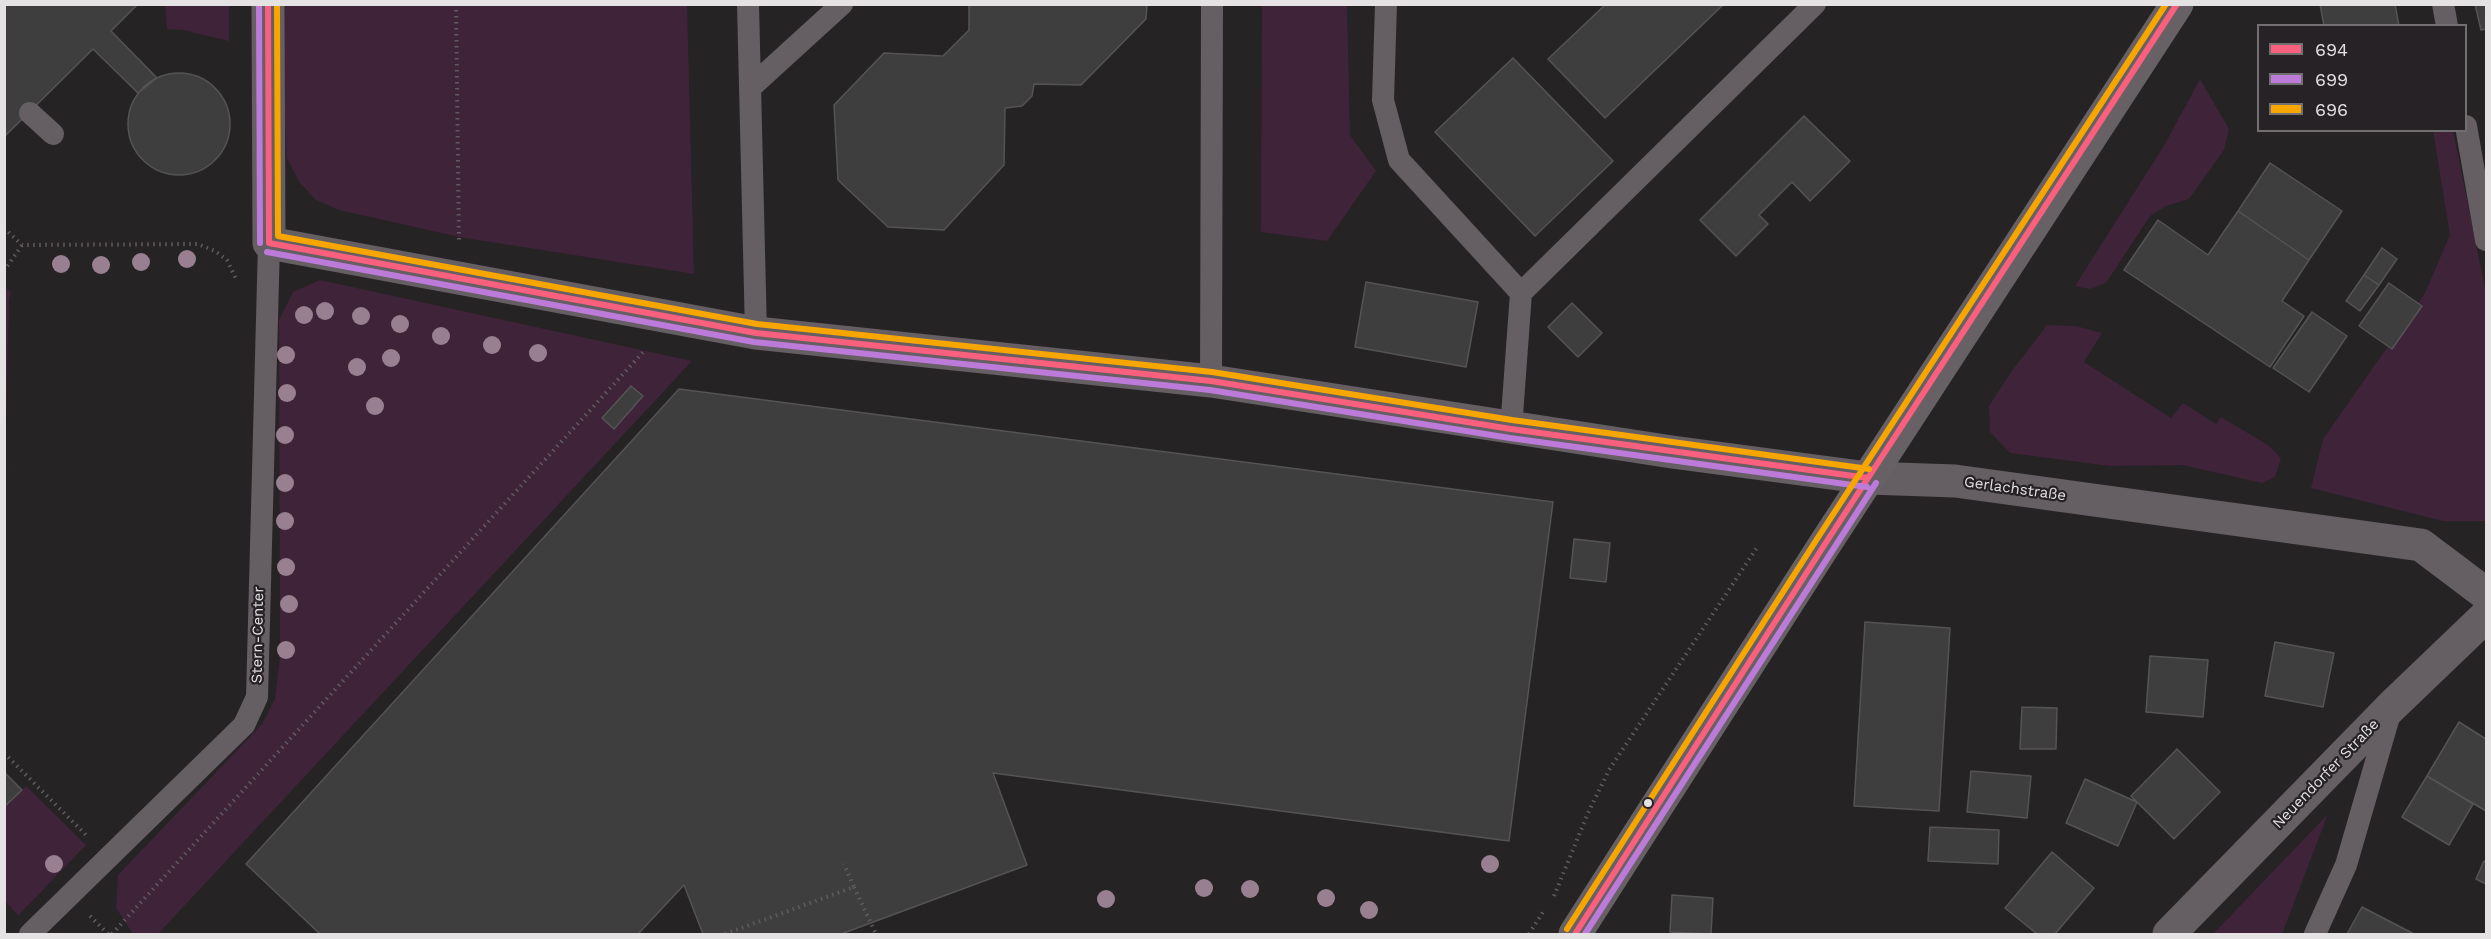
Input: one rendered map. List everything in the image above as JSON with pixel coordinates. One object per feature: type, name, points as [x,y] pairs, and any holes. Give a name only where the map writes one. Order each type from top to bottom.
[{"type":"street","points":[[268,4],[269,243]]},
{"type":"street","points":[[1575,934],[1868,478],[2177,4]]},
{"type":"street","name":"Gerlachstraße","points":[[269,243],[756,333],[1211,381],[1511,429],[1868,478],[1955,481],[2421,545],[2487,594]]},
{"type":"street","name":"Neuendorfer Straße","points":[[2169,934],[2392,706],[2487,616]]},
{"type":"lane","points":[[748,4],[756,333]]},
{"type":"lane","points":[[751,87],[842,4]]},
{"type":"lane","points":[[1211,381],[1212,4]]},
{"type":"lane","points":[[1386,4],[1383,100],[1399,160],[1521,293]]},
{"type":"lane","points":[[1511,429],[1521,293],[1815,4]]},
{"type":"lane","points":[[2443,4],[2447,24]]},
{"type":"lane","points":[[30,113],[53,134]]},
{"type":"lane","points":[[2467,131],[2487,240]]},
{"type":"lane","name":"Stern-Center","points":[[30,934],[244,725],[257,698],[269,243]]},
{"type":"lane","points":[[2315,934],[2346,865],[2392,706]]},
{"type":"path","points":[[456,4],[459,237],[462,280]]},
{"type":"path","points":[[4,228],[22,245],[198,244],[215,251],[227,260],[236,280],[236,289]]},
{"type":"path","points":[[4,271],[22,245]]},
{"type":"path","points":[[112,934],[674,318]]},
{"type":"path","points":[[1553,897],[1588,813],[1609,770],[1758,546]]},
{"type":"path","points":[[4,753],[107,857]]},
{"type":"path","points":[[844,864],[876,934]]},
{"type":"path","points":[[725,934],[854,887]]},
{"type":"path","points":[[1528,934],[1547,906]]},
{"type":"shaded area","points":[[165,5],[229,5],[229,41],[183,30],[167,29]]},
{"type":"shaded area","points":[[285,5],[687,5],[694,274],[459,237],[339,210],[316,200],[299,182],[287,158],[283,94]]},
{"type":"shaded area","points":[[1262,5],[1347,5],[1350,135],[1376,171],[1327,241],[1261,232]]},
{"type":"shaded area","points":[[2200,79],[2229,129],[2224,150],[2189,199],[2166,206],[2150,216],[2106,283],[2089,289],[2075,286],[2165,144]]},
{"type":"shaded area","points":[[2433,132],[2453,132],[2486,293],[2486,521],[2443,521],[2311,488],[2323,439],[2424,295],[2450,235]]},
{"type":"shaded area","points":[[320,280],[692,361],[158,934],[133,934],[116,908],[118,875],[262,724],[275,699],[280,657],[279,320],[293,292]]},
{"type":"shaded area","points":[[5,287],[11,292],[5,462]]},
{"type":"shaded area","points":[[2047,325],[2076,326],[2102,333],[2084,362],[2171,418],[2183,403],[2216,424],[2221,417],[2268,445],[2281,458],[2275,477],[2262,483],[2183,465],[2110,466],[2010,453],[1990,432],[1989,406],[2011,372]]},
{"type":"shaded area","points":[[26,786],[86,845],[18,916],[5,901],[4,807]]},
{"type":"shaded area","points":[[2328,814],[2282,934],[2213,934]]},
{"type":"building","points":[[4,4],[138,4],[111,31],[157,78],[138,93],[93,49],[4,137]]},
{"type":"building","points":[[969,4],[1147,4],[1146,19],[1081,85],[1034,84],[1032,96],[1022,106],[1005,108],[1004,165],[944,230],[888,227],[838,180],[834,105],[884,53],[943,56],[969,30]]},
{"type":"building","points":[[1606,4],[1724,4],[1605,118],[1548,59]]},
{"type":"building","points":[[2320,4],[2395,4],[2399,24],[2324,24]]},
{"type":"building","points":[[2475,4],[2486,4],[2486,29],[2481,30]]},
{"type":"building","points":[[1513,58],[1613,161],[1535,236],[1435,132]]},
{"type":"building","points":[[179,73],[199,77],[215,88],[226,104],[230,124],[226,144],[215,160],[199,171],[179,175],[159,171],[143,160],[132,144],[128,124],[132,104],[143,88],[159,77]]},
{"type":"building","points":[[1804,116],[1850,161],[1810,201],[1792,182],[1759,215],[1768,224],[1736,256],[1700,220]]},
{"type":"building","points":[[2270,163],[2342,211],[2309,260],[2238,211]]},
{"type":"building","points":[[2238,211],[2309,260],[2282,301],[2304,316],[2270,367],[2124,270],[2158,220],[2208,255]]},
{"type":"building","points":[[2382,248],[2397,259],[2379,285],[2364,275]]},
{"type":"building","points":[[2364,275],[2379,285],[2360,311],[2346,301]]},
{"type":"building","points":[[1366,282],[1478,302],[1466,367],[1355,347]]},
{"type":"building","points":[[2389,283],[2422,306],[2392,349],[2359,326]]},
{"type":"building","points":[[1572,303],[1602,333],[1578,357],[1548,327]]},
{"type":"building","points":[[2312,312],[2347,336],[2309,392],[2273,368]]},
{"type":"building","points":[[631,386],[643,396],[614,429],[602,418]]},
{"type":"building","points":[[679,389],[1553,502],[1509,841],[993,773],[1027,865],[841,934],[703,934],[684,885],[638,934],[320,934],[246,864]]},
{"type":"building","points":[[1574,539],[1610,543],[1606,582],[1570,578]]},
{"type":"building","points":[[1865,622],[1950,628],[1939,811],[1854,806]]},
{"type":"building","points":[[2275,642],[2334,653],[2323,707],[2265,696]]},
{"type":"building","points":[[2150,656],[2208,660],[2203,717],[2146,712]]},
{"type":"building","points":[[2022,707],[2057,708],[2056,749],[2020,749]]},
{"type":"building","points":[[2459,722],[2486,739],[2486,811],[2427,776]]},
{"type":"building","points":[[2177,749],[2220,792],[2174,839],[2131,796]]},
{"type":"building","points":[[1971,771],[2031,776],[2027,818],[1967,812]]},
{"type":"building","points":[[4,772],[22,790],[4,807]]},
{"type":"building","points":[[2427,776],[2473,804],[2449,845],[2402,817]]},
{"type":"building","points":[[2085,779],[2137,802],[2118,846],[2066,823]]},
{"type":"building","points":[[1930,827],[1999,830],[1998,864],[1928,861]]},
{"type":"building","points":[[2052,852],[2094,888],[2055,934],[2037,934],[2005,908]]},
{"type":"building","points":[[2484,861],[2486,862],[2486,884],[2476,879]]},
{"type":"building","points":[[1672,895],[1713,898],[1711,934],[1670,932]]},
{"type":"building","points":[[2362,907],[2414,934],[2347,934]]},
{"type":"transit line","name":"699","points":[[259,4],[260,243]]},
{"type":"transit line","name":"694","points":[[268,4],[269,243]]},
{"type":"transit line","name":"696","points":[[277,4],[278,236],[757,324],[1212,372],[1512,420],[1869,469]]},
{"type":"transit line","name":"696","points":[[1567,929],[1817,539],[2166,4]]},
{"type":"transit line","name":"694","points":[[1575,934],[1825,544],[2177,4]]},
{"type":"transit line","name":"694","points":[[269,243],[756,333],[1211,381],[1511,429],[1868,478]]},
{"type":"transit line","name":"699","points":[[267,252],[754,342],[1210,390],[1510,438],[1867,487]]},
{"type":"transit line","name":"699","points":[[1585,934],[1876,483]]}]
